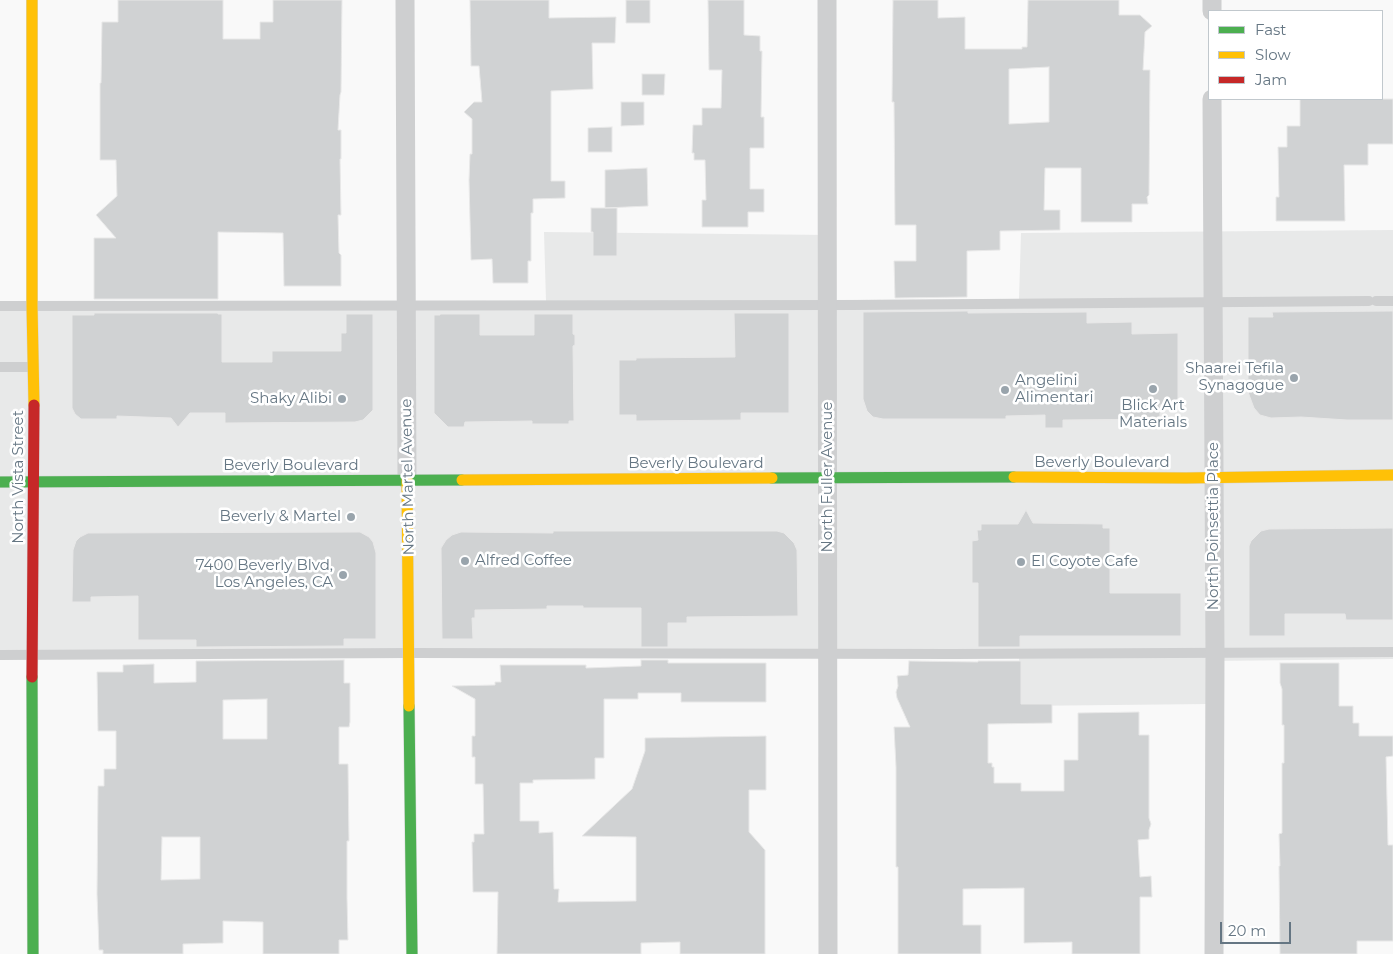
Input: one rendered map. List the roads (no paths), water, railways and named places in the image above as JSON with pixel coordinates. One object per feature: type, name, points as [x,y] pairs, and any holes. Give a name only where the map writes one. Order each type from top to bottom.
[{"type":"street","name":"North Vista Street","points":[[32,0],[32,306],[35,435],[32,655],[34,954]]},
{"type":"street","name":"North Martel Avenue","points":[[405,0],[407,480],[412,954]]},
{"type":"street","name":"North Fuller Avenue","points":[[827,0],[828,954]]},
{"type":"street","name":"North Poinsettia Place","points":[[1212,100],[1215,653],[1214,954]]},
{"type":"street","name":"Beverly Boulevard","points":[[0,482],[1214,478],[1393,475]]},
{"type":"lane","points":[[0,306],[828,305],[1393,301]]},
{"type":"lane","points":[[0,367],[33,367]]},
{"type":"lane","points":[[0,655],[1393,652]]},
{"type":"place","name":"Shaarei Tefila Synagogue","points":[[1294,378]]},
{"type":"place","name":"Blick Art Materials","points":[[1153,389]]},
{"type":"place","name":"Angelini Alimentari","points":[[1005,390]]},
{"type":"place","name":"Shaky Alibi","points":[[342,399]]},
{"type":"place","name":"Beverly & Martel","points":[[351,517]]},
{"type":"place","name":"Alfred Coffee","points":[[465,561]]},
{"type":"place","name":"El Coyote Cafe","points":[[1021,562]]},
{"type":"place","name":"7400 Beverly Blvd, Los Angeles, CA","points":[[343,575]]}]
